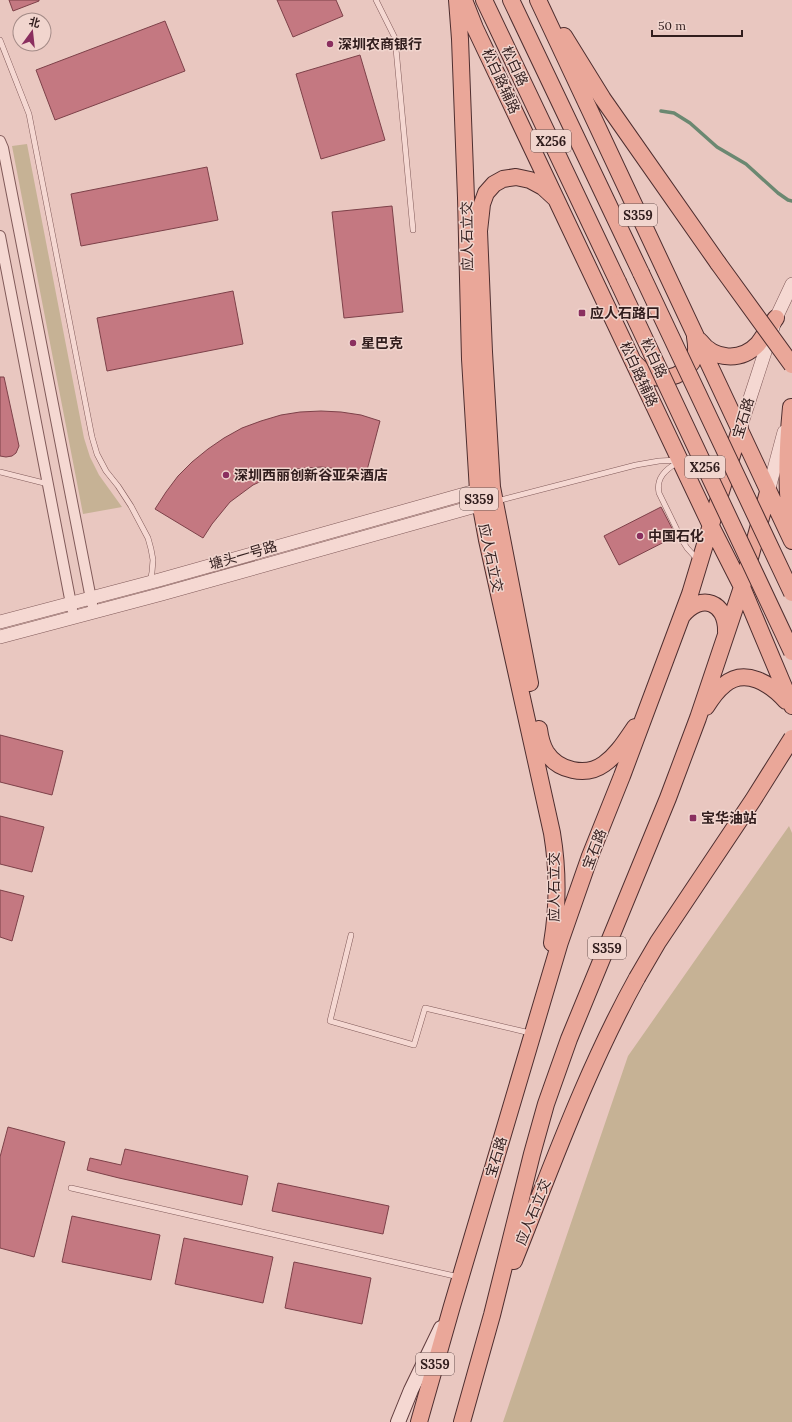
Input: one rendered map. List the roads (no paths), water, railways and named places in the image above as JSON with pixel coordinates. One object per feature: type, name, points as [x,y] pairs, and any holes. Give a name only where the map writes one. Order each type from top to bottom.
[{"type":"main road","name":"应人石立交","points":[[457,0],[466,198],[470,359],[486,496],[556,853],[556,913],[545,990]]},
{"type":"main road","name":"松白路辅路","points":[[464,0],[475,28],[711,526],[742,587],[792,707]]},
{"type":"main road","name":"松白路","points":[[484,0],[792,652]]},
{"type":"main road","name":"松白路","points":[[511,0],[792,593]]},
{"type":"main road","name":"S359","points":[[462,1422],[492,1315],[546,1104],[569,1039],[668,798],[698,718],[742,587],[768,492],[740,429],[538,0]]},
{"type":"main road","name":"S359","points":[[542,0],[603,99],[718,263],[792,364]]},
{"type":"main road","points":[[556,199],[543,187],[530,180],[516,177],[503,179],[494,184],[486,193],[482,204],[479,231],[484,352],[486,496],[540,736],[542,744],[550,756],[561,766],[571,770],[593,770],[603,765],[625,741],[642,715],[652,696]]},
{"type":"main road","points":[[694,334],[704,347],[712,353],[724,357],[736,356],[749,351],[758,344],[776,318]]},
{"type":"main road","points":[[633,361],[641,370],[650,375],[661,378],[672,377],[682,373],[695,356],[696,345],[694,334]]},
{"type":"main road","points":[[792,406],[787,445],[786,479],[792,531]]},
{"type":"main road","name":"宝石路","points":[[419,1422],[460,1277],[562,934],[682,616],[701,562],[740,429]]},
{"type":"main road","points":[[768,492],[792,541]]},
{"type":"main road","points":[[682,616],[693,605],[708,603],[715,606],[725,617],[726,634]]},
{"type":"main road","points":[[698,718],[724,685],[735,678],[747,677],[758,680],[781,695],[792,707]]},
{"type":"main road","name":"应人石立交","points":[[492,1315],[592,1066],[621,1007],[658,942],[753,800],[792,738]]},
{"type":"main road","points":[[398,1422],[411,1390],[452,1306]]},
{"type":"street","points":[[0,141],[3,148],[93,612]]},
{"type":"street","points":[[0,236],[74,618]]},
{"type":"street","name":"宝石路","points":[[740,429],[776,318],[792,284]]},
{"type":"street","points":[[768,492],[792,406]]},
{"type":"street","name":"塘头一号路","points":[[0,622],[486,496]]},
{"type":"street","name":"塘头一号路","points":[[0,636],[74,618],[486,496]]},
{"type":"lane","points":[[376,0],[395,38],[413,230]]},
{"type":"lane","points":[[0,40],[29,114],[92,437],[97,454],[106,471],[118,486],[148,538],[153,560],[150,583]]},
{"type":"lane","points":[[486,496],[636,465],[659,461],[680,460]]},
{"type":"lane","points":[[680,460],[662,473],[658,488],[659,493],[682,540],[687,548],[701,562]]},
{"type":"lane","points":[[0,472],[48,484]]},
{"type":"lane","points":[[351,935],[330,1021],[414,1045],[425,1008],[533,1034]]},
{"type":"lane","points":[[71,1188],[460,1277]]},
{"type":"waterway","points":[[661,111],[674,113],[690,123],[717,147],[746,164],[778,193],[792,201]]},
{"type":"place","name":"深圳农商银行","points":[[330,44]]},
{"type":"place","name":"应人石路口","points":[[582,313]]},
{"type":"place","name":"星巴克","points":[[353,343]]},
{"type":"place","name":"深圳西丽创新谷亚朵酒店","points":[[226,475]]},
{"type":"place","name":"中国石化","points":[[640,536]]},
{"type":"place","name":"宝华油站","points":[[693,818]]}]
